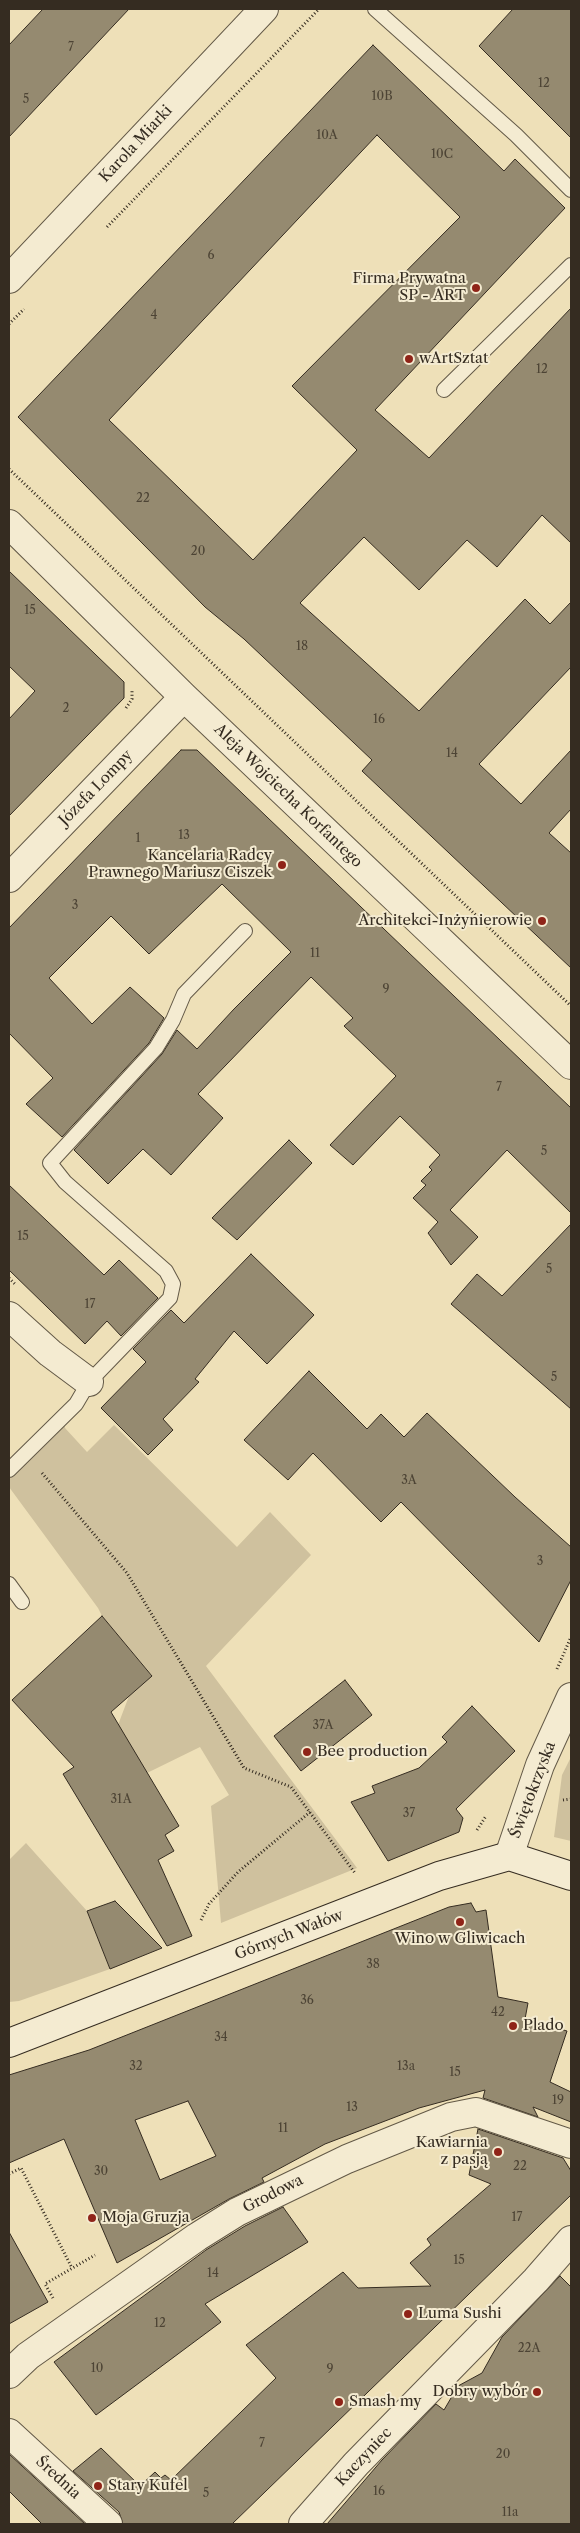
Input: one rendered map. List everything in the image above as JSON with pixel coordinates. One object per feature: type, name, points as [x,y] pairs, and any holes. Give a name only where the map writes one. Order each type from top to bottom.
[{"type":"street","name":"Karola Miarki","points":[[9,279],[264,9]]},
{"type":"street","name":"Aleja Wojciecha Korfantego","points":[[9,524],[184,697],[571,1065]]},
{"type":"street","name":"Józefa Lompy","points":[[9,878],[184,697]]},
{"type":"street","points":[[9,1316],[50,1353],[89,1382]]},
{"type":"street","name":"Świętokrzyska","points":[[509,1856],[540,1764],[571,1697]]},
{"type":"street","points":[[509,1856],[571,1876]]},
{"type":"street","name":"Górnych Wałów","points":[[9,2043],[439,1876],[509,1856]]},
{"type":"street","name":"Grodowa","points":[[9,2374],[28,2356],[71,2328],[197,2238],[238,2212],[322,2169],[451,2117],[476,2112],[571,2144]]},
{"type":"street","name":"Kaczyniec","points":[[303,2524],[356,2464],[536,2280],[571,2240]]},
{"type":"street","name":"Średnia","points":[[9,2433],[108,2524]]},
{"type":"lane","points":[[375,9],[516,134],[571,190]]},
{"type":"lane","points":[[444,390],[571,265]]},
{"type":"lane","points":[[9,1470],[76,1404],[89,1382],[170,1298],[173,1284],[166,1271],[65,1182],[50,1163],[156,1048],[173,1020],[184,994],[245,930]]},
{"type":"lane","points":[[9,1584],[22,1602]]},
{"type":"path","points":[[105,228],[319,9]]},
{"type":"path","points":[[9,324],[30,303]]},
{"type":"path","points":[[9,468],[571,1006]]},
{"type":"path","points":[[125,710],[132,699],[132,685]]},
{"type":"path","points":[[26,1454],[127,1572],[244,1768],[291,1787],[358,1877],[370,1903]]},
{"type":"path","points":[[554,1673],[571,1638]]},
{"type":"path","points":[[562,1800],[571,1799]]},
{"type":"path","points":[[201,1920],[209,1904],[238,1872],[310,1812]]},
{"type":"path","points":[[472,1838],[488,1813]]},
{"type":"path","points":[[9,2174],[21,2168],[72,2268]]},
{"type":"path","points":[[71,2328],[45,2284],[95,2255]]},
{"type":"shaded area","points":[[64,1416],[65,1428],[87,1452],[114,1425],[237,1547],[270,1512],[311,1555],[206,1666],[357,1868],[221,1923],[211,1806],[229,1795],[200,1747],[147,1773],[118,1725],[129,1696],[152,1675],[102,1616],[9,1487],[9,1470]]},
{"type":"shaded area","points":[[571,1757],[571,1841],[554,1837],[562,1775]]},
{"type":"shaded area","points":[[26,1843],[87,1911],[110,1969],[19,2001],[9,2002],[9,1860]]},
{"type":"building","points":[[43,9],[129,9],[9,137],[9,45]]},
{"type":"building","points":[[513,9],[571,9],[571,138],[479,46]]},
{"type":"building","points":[[373,45],[504,171],[515,159],[565,208],[375,410],[429,458],[571,308],[571,543],[542,515],[497,567],[467,540],[419,590],[364,537],[300,603],[419,711],[525,599],[550,624],[571,602],[571,667],[479,764],[521,804],[571,750],[571,809],[549,833],[571,853],[571,968],[362,771],[372,760],[244,639],[205,607],[18,417]],"holes":[[[377,135],[460,217],[292,386],[357,450],[253,560],[109,420]]]},
{"type":"building","points":[[9,571],[124,682],[124,698],[9,816],[9,719],[35,691],[9,666]]},
{"type":"building","points":[[181,750],[197,750],[571,1108],[571,1213],[507,1150],[450,1210],[478,1237],[451,1265],[428,1233],[438,1222],[413,1198],[426,1185],[421,1181],[432,1170],[429,1167],[440,1155],[400,1116],[353,1165],[330,1145],[396,1076],[344,1026],[353,1018],[311,977],[198,1094],[223,1118],[171,1175],[143,1149],[108,1184],[74,1150],[162,1054],[177,1030],[197,1049],[291,952],[222,884],[149,954],[111,916],[49,978],[92,1024],[130,987],[164,1018],[149,1043],[62,1137],[26,1104],[53,1078],[9,1033],[9,928]]},
{"type":"building","points":[[289,1140],[312,1163],[237,1240],[212,1218]]},
{"type":"building","points":[[9,1185],[104,1275],[119,1260],[158,1298],[121,1336],[107,1321],[85,1344],[9,1270]]},
{"type":"building","points":[[571,1224],[571,1409],[451,1304],[477,1274],[502,1296]]},
{"type":"building","points":[[251,1254],[314,1315],[267,1364],[234,1331],[195,1379],[199,1382],[163,1419],[173,1430],[148,1455],[101,1408],[146,1362],[133,1349],[171,1310],[184,1323]]},
{"type":"building","points":[[309,1371],[367,1429],[381,1414],[404,1437],[427,1413],[515,1497],[571,1547],[571,1580],[539,1642],[401,1502],[381,1522],[313,1453],[288,1480],[244,1440]]},
{"type":"building","points":[[102,1616],[152,1676],[111,1712],[179,1826],[165,1835],[174,1851],[158,1860],[192,1936],[167,1946],[63,1774],[74,1767],[12,1700]]},
{"type":"building","points":[[345,1680],[372,1715],[301,1771],[274,1736]]},
{"type":"building","points":[[472,1706],[515,1751],[456,1809],[463,1818],[459,1832],[388,1861],[351,1802],[375,1793],[372,1786],[419,1768],[447,1742],[442,1737]]},
{"type":"building","points":[[115,1901],[162,1948],[110,1969],[87,1911]]},
{"type":"building","points":[[471,1903],[476,1912],[486,1910],[498,1997],[528,2003],[525,2019],[567,2031],[550,2082],[571,2092],[571,2122],[533,2107],[538,2117],[483,2098],[485,2090],[419,2108],[325,2144],[262,2178],[264,2182],[229,2199],[117,2263],[64,2139],[9,2163],[9,2075],[89,2050],[449,1907]],"holes":[[[188,2101],[216,2156],[160,2180],[135,2120]]]},
{"type":"building","points":[[478,2129],[563,2158],[571,2171],[571,2195],[232,2524],[123,2524],[119,2512],[73,2471],[101,2448],[140,2486],[155,2472],[161,2478],[165,2475],[171,2480],[276,2378],[246,2345],[343,2272],[358,2288],[431,2286],[410,2263],[431,2245],[427,2239],[491,2184],[469,2175]]},
{"type":"building","points":[[283,2207],[308,2242],[205,2304],[221,2322],[96,2415],[54,2362],[206,2250],[245,2226]]},
{"type":"building","points":[[9,2232],[48,2302],[9,2324]]},
{"type":"building","points":[[560,2276],[571,2287],[571,2524],[327,2524],[382,2460],[436,2404],[444,2410],[458,2386],[482,2373],[502,2337]]},
{"type":"building","points":[[9,2454],[85,2524],[42,2524],[9,2491]]},
{"type":"place","name":"Firma Prywatna SP - ART","points":[[476,288]]},
{"type":"place","name":"wArtSztat","points":[[409,359]]},
{"type":"place","name":"Kancelaria Radcy Prawnego Mariusz Ciszek","points":[[282,865]]},
{"type":"place","name":"Architekci-Inżynierowie","points":[[542,921]]},
{"type":"place","name":"Bee production","points":[[307,1752]]},
{"type":"place","name":"Wino w Gliwicach","points":[[460,1922]]},
{"type":"place","name":"Plado","points":[[513,2026]]},
{"type":"place","name":"Kawiarnia z pasją","points":[[498,2152]]},
{"type":"place","name":"Moja Gruzja","points":[[92,2218]]},
{"type":"place","name":"Luma Sushi","points":[[408,2314]]},
{"type":"place","name":"Dobry wybór","points":[[537,2392]]},
{"type":"place","name":"Smash my","points":[[339,2402]]},
{"type":"place","name":"Stary Kufel","points":[[98,2486]]}]
